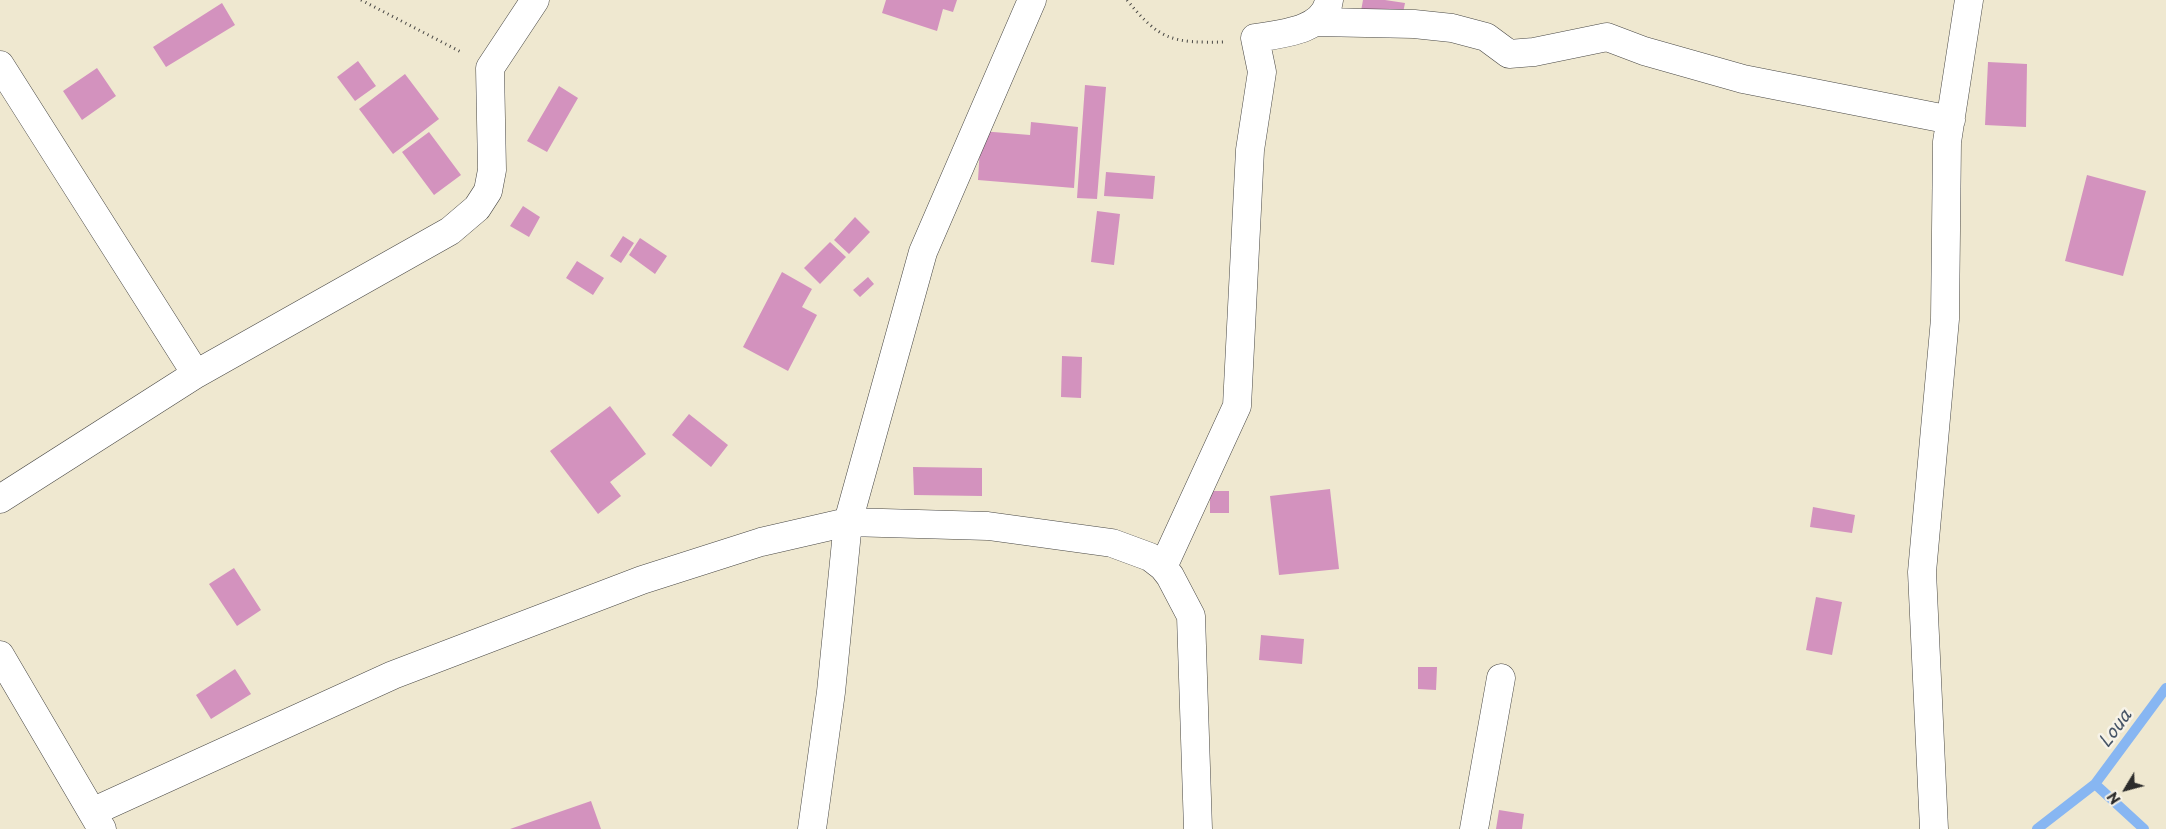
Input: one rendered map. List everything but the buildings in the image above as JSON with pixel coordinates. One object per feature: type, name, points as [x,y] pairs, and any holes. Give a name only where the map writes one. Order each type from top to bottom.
[{"type":"street","points":[[0,499],[196,374],[450,231],[477,208],[488,191],[492,170],[490,68],[535,0]]},
{"type":"street","points":[[812,829],[831,692],[848,522],[923,252],[1032,0]]},
{"type":"street","points":[[1934,829],[1922,572],[1945,319],[1947,142],[1969,0]]},
{"type":"street","points":[[1164,567],[1236,406],[1250,150],[1262,72],[1255,38],[1289,32],[1323,11],[1452,28],[1486,37],[1509,54],[1534,52],[1607,37],[1644,51],[1743,79],[1951,120]]},
{"type":"street","points":[[0,65],[196,374]]},
{"type":"street","points":[[0,655],[97,821],[394,675],[642,580],[762,542],[848,522],[988,526],[1112,543],[1150,557],[1164,567],[1191,616],[1198,829]]},
{"type":"street","points":[[1474,829],[1501,678]]},
{"type":"path","points":[[361,0],[490,68]]},
{"type":"path","points":[[1127,0],[1155,31],[1179,40],[1240,41],[1255,38]]},
{"type":"waterway","name":"Loua","points":[[2144,829],[2095,784],[2166,688]]},
{"type":"waterway","points":[[2037,829],[2095,784]]}]
